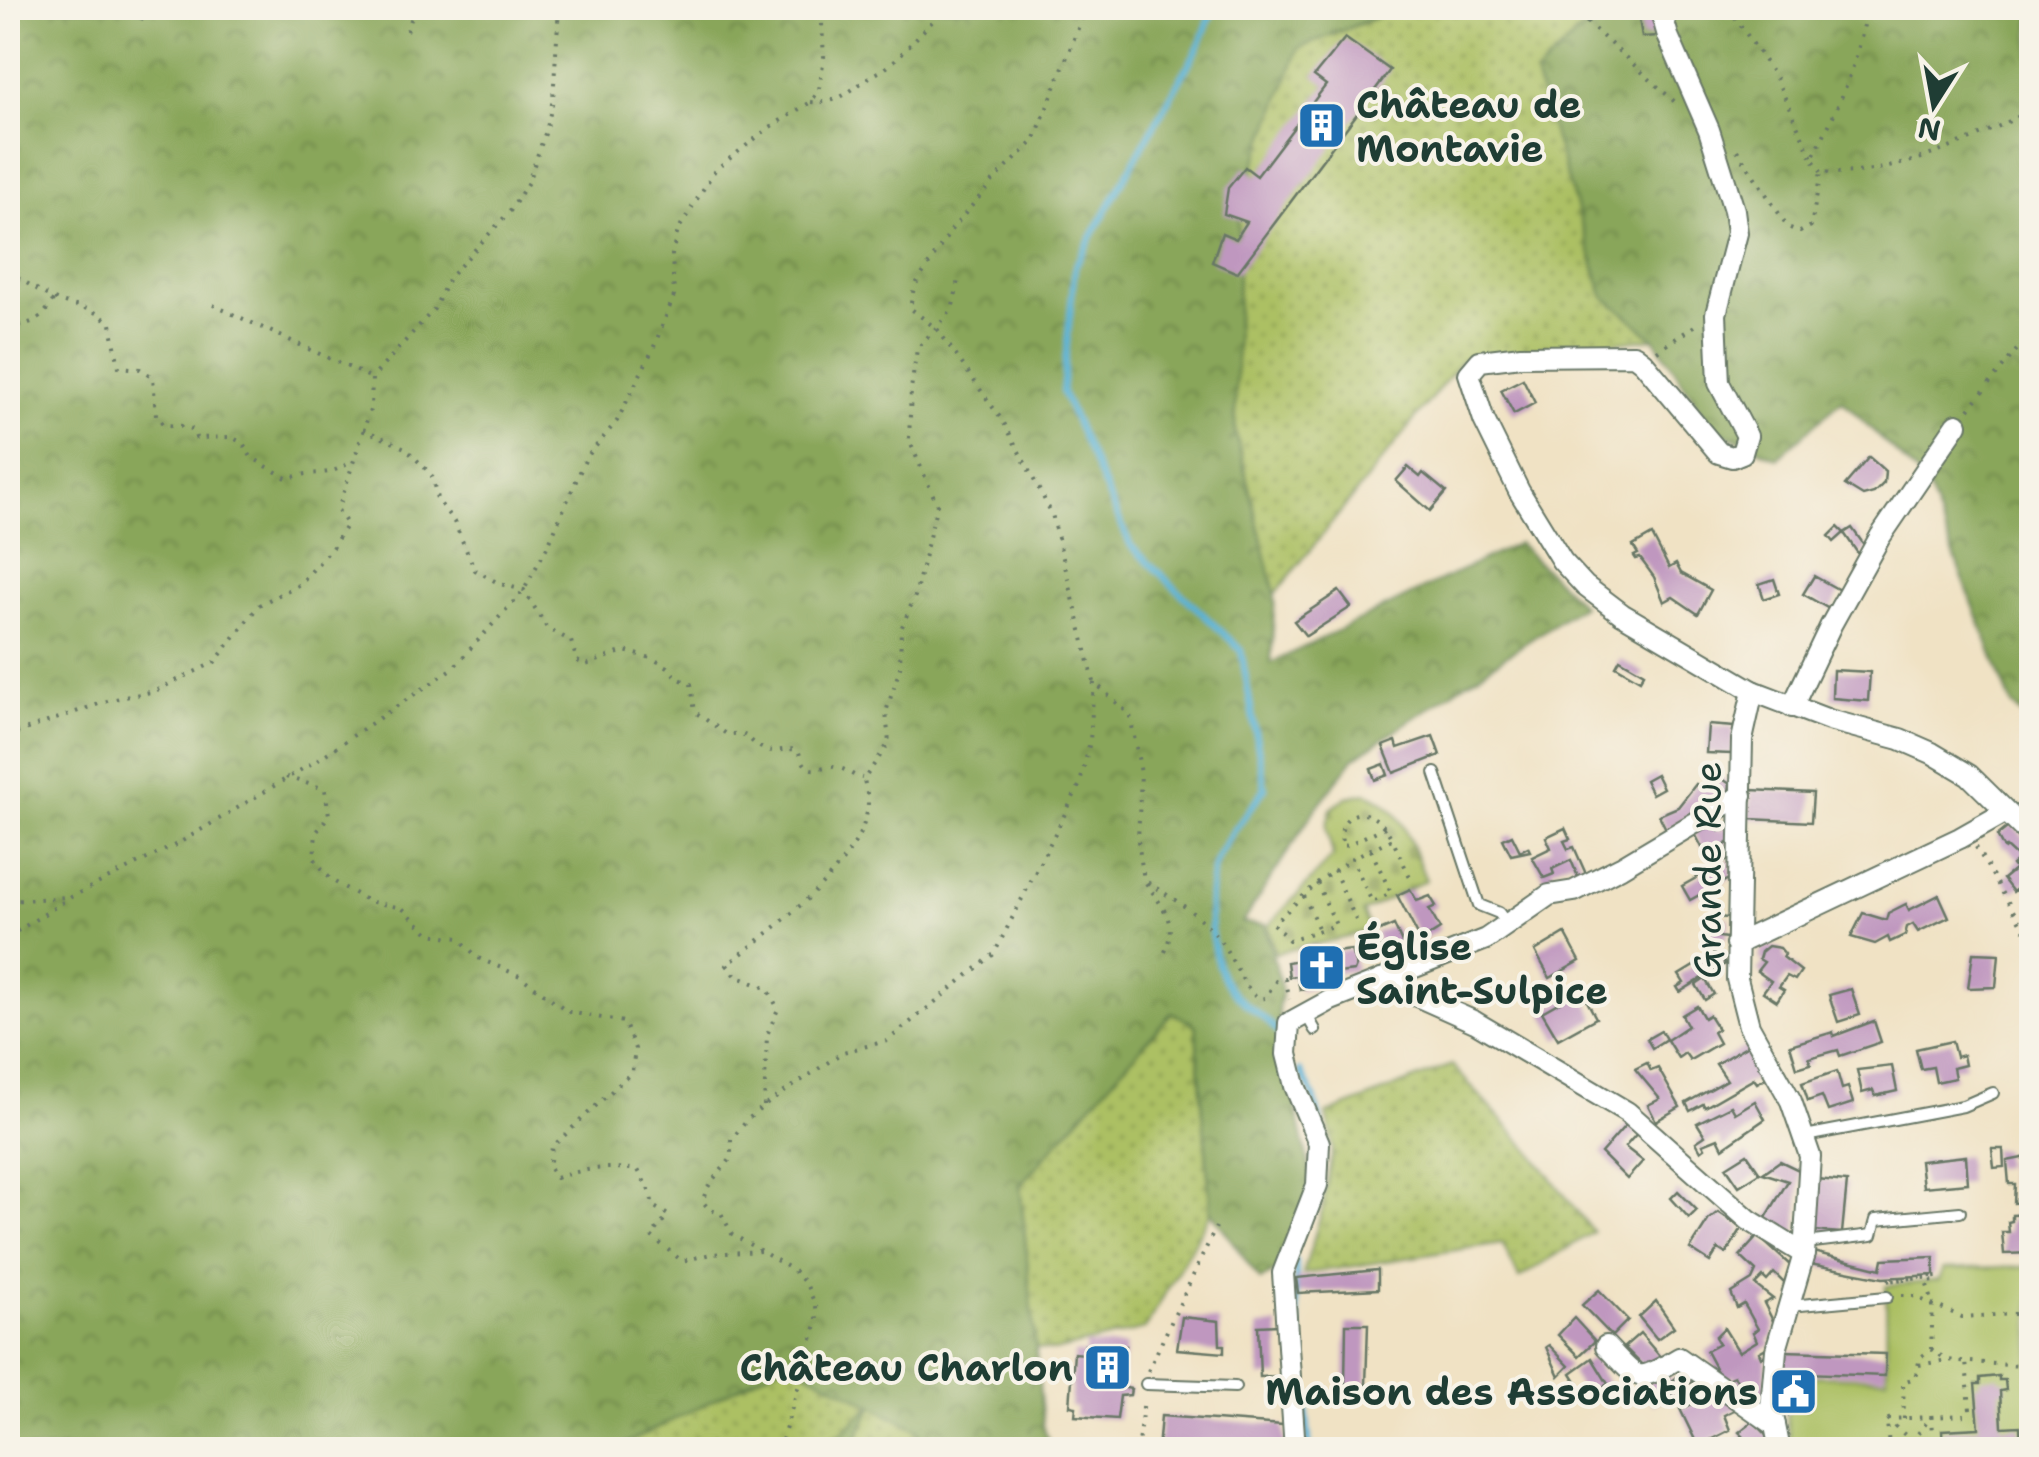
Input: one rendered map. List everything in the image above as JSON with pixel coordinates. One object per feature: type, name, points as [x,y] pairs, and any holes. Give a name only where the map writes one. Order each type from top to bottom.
[{"type":"street","points":[[1660,8],[1668,36],[1709,130],[1726,180],[1737,233],[1716,314],[1719,383],[1748,436],[1742,452],[1732,457],[1718,454],[1643,362],[1621,354],[1480,361],[1470,374],[1484,420],[1518,492],[1562,560],[1585,586],[1622,614],[1752,691],[1792,707],[1900,738],[1932,753],[1969,775],[2032,838]]},
{"type":"street","points":[[1792,707],[1831,625],[1880,537],[1957,424]]},
{"type":"street","name":"Grande Rue","points":[[1752,691],[1742,740],[1736,979],[1750,1026],[1791,1101],[1810,1156],[1805,1249],[1776,1350],[1771,1406],[1780,1450]]},
{"type":"street","points":[[1295,1450],[1282,1273],[1317,1185],[1319,1143],[1288,1054],[1289,1023],[1310,1022],[1381,980],[1486,939],[1549,896],[1574,891],[1621,867],[1742,795]]},
{"type":"street","points":[[1736,944],[2006,812]]},
{"type":"street","points":[[1381,980],[1475,1022],[1628,1112],[1749,1220],[1805,1249]]},
{"type":"street","points":[[1606,1346],[1635,1376],[1647,1377],[1678,1358],[1774,1425]]},
{"type":"lane","points":[[1435,774],[1479,905],[1500,913],[1506,924]]},
{"type":"lane","points":[[1805,1136],[1963,1106],[1993,1093]]},
{"type":"lane","points":[[1805,1249],[1872,1235],[1876,1220],[1960,1212]]},
{"type":"lane","points":[[1790,1306],[1888,1297]]},
{"type":"lane","points":[[1146,1384],[1234,1387]]},
{"type":"path","points":[[141,20],[145,8]]},
{"type":"path","points":[[407,31],[415,8]]},
{"type":"path","points":[[8,740],[16,733],[110,700],[155,691],[215,662],[259,605],[300,584],[332,548],[347,524],[338,510],[371,407],[372,378],[434,310],[448,278],[510,210],[528,182],[548,128],[559,8]]},
{"type":"path","points":[[8,937],[72,897],[179,843],[452,669],[524,590],[586,458],[617,422],[646,365],[674,296],[672,254],[678,230],[716,170],[770,127],[811,102],[819,90],[824,57],[822,8]]},
{"type":"path","points":[[811,102],[841,99],[856,89],[886,68],[935,17],[950,8]]},
{"type":"path","points":[[779,1450],[817,1320],[816,1306],[806,1284],[793,1270],[732,1234],[721,1213],[710,1210],[703,1202],[710,1180],[731,1158],[731,1140],[764,1106],[843,1052],[886,1041],[994,954],[1080,784],[1090,741],[1094,682],[1052,514],[1004,423],[938,330],[910,308],[914,287],[952,228],[1034,141],[1086,8]]},
{"type":"path","points":[[1571,8],[1680,106]]},
{"type":"path","points":[[1709,130],[1731,140],[1788,227],[1800,232],[1811,226],[1821,172],[1776,78],[1729,8]]},
{"type":"path","points":[[1812,158],[1845,95],[1867,8]]},
{"type":"path","points":[[1821,172],[1853,175],[1916,159],[1982,135],[2032,110]]},
{"type":"path","points":[[8,274],[54,299],[88,306],[112,324],[119,367],[140,370],[153,377],[156,416],[164,425],[194,430],[196,438],[231,437],[243,444],[251,457],[288,479],[306,472],[335,473],[352,461]]},
{"type":"path","points":[[764,1106],[767,1035],[778,1009],[768,989],[736,976],[727,965],[831,876],[858,834],[868,804],[864,778],[889,743],[886,712],[900,668],[901,630],[915,596],[937,504],[909,440],[917,349],[952,310],[960,280]]},
{"type":"path","points":[[8,326],[25,326],[40,320],[54,299]]},
{"type":"path","points":[[213,306],[372,378]]},
{"type":"path","points":[[1643,362],[1682,332],[1716,314]]},
{"type":"path","points":[[1957,424],[2032,331]]},
{"type":"path","points":[[363,430],[405,448],[424,467],[432,476],[437,499],[454,522],[475,570],[500,584],[524,590],[547,628],[571,641],[577,661],[586,665],[624,651],[651,658],[691,684],[695,712],[728,735],[750,735],[764,750],[798,750],[807,768],[813,770],[833,766],[864,778]]},
{"type":"path","points":[[1094,682],[1130,716],[1140,772],[1138,841],[1144,880],[1170,919],[1172,934],[1164,952]]},
{"type":"path","points":[[286,778],[325,789],[329,815],[316,833],[314,858],[331,880],[368,902],[402,908],[430,934],[460,938],[478,958],[520,976],[570,1012],[624,1022],[635,1049],[632,1072],[552,1147],[549,1167],[556,1178],[582,1169],[610,1166],[638,1170],[653,1206],[668,1215],[651,1236],[682,1261],[712,1254],[762,1251]]},
{"type":"path","points":[[1385,827],[1343,847],[1342,831],[1350,818],[1374,815],[1385,827],[1392,839],[1411,879]]},
{"type":"path","points":[[1968,833],[2032,943]]},
{"type":"path","points":[[1317,883],[1336,925],[1288,940],[1273,924],[1317,883],[1334,870],[1392,839]]},
{"type":"path","points":[[1352,858],[1372,902],[1382,898],[1391,893],[1371,850]]},
{"type":"path","points":[[1334,870],[1360,927]]},
{"type":"path","points":[[1144,880],[1209,926],[1247,989],[1258,999],[1266,998],[1276,981]]},
{"type":"path","points":[[1304,896],[1318,930]]},
{"type":"path","points":[[8,900],[72,897]]},
{"type":"path","points":[[1137,1450],[1147,1373],[1216,1228]]},
{"type":"path","points":[[1904,1419],[1903,1382],[1915,1378],[1920,1358],[1930,1348],[1934,1303],[1926,1282],[1937,1281],[1937,1277],[1886,1281],[1932,1276]]},
{"type":"path","points":[[1888,1297],[1911,1294],[1962,1317],[2032,1313]]},
{"type":"path","points":[[1930,1348],[1947,1360]]},
{"type":"path","points":[[1919,1364],[1947,1360],[2032,1367]]},
{"type":"path","points":[[1888,1419],[1965,1415],[1970,1410],[1966,1361]]},
{"type":"path","points":[[2023,1368],[2026,1450]]},
{"type":"path","points":[[1905,1450],[1931,1417]]},
{"type":"path","points":[[1931,1417],[1932,1450]]},
{"type":"path","points":[[1888,1419],[1922,1450]]},
{"type":"path","points":[[1888,1419],[1889,1450]]},
{"type":"path","points":[[2024,1420],[2032,1419]]},
{"type":"green space","points":[[8,8],[1379,8],[1378,16],[1299,48],[1239,206],[1235,431],[1275,594],[1271,663],[1518,543],[1582,605],[1354,758],[1314,811],[1242,923],[1265,925],[1282,991],[1278,1009],[1315,1192],[1277,1271],[1260,1280],[1211,1212],[1196,1026],[1172,1012],[1020,1185],[1043,1425],[1051,1449],[921,1449],[919,1430],[872,1406],[852,1449],[824,1449],[872,1405],[788,1362],[615,1449],[8,1450]]},
{"type":"green space","points":[[1379,8],[1604,8],[1536,75],[1604,296],[1654,338],[1462,360],[1275,594],[1235,431],[1239,206],[1299,47],[1378,17]]},
{"type":"green space","points":[[1604,8],[2031,8],[2031,723],[2012,705],[1926,483],[1842,400],[1777,458],[1713,428],[1654,338],[1604,296],[1535,75]]},
{"type":"green space","points":[[1366,793],[1379,799],[1397,817],[1426,880],[1363,912],[1370,929],[1275,953],[1268,926],[1333,856],[1326,827],[1331,809],[1347,797]]},
{"type":"green space","points":[[1172,1012],[1196,1025],[1211,1212],[1145,1329],[1054,1351],[1035,1348],[1020,1185]]},
{"type":"green space","points":[[1452,1065],[1532,1153],[1593,1232],[1519,1278],[1502,1243],[1303,1274],[1322,1211],[1333,1148],[1327,1114]]},
{"type":"green space","points":[[2031,1266],[2031,1449],[1791,1449],[1786,1416],[1790,1408],[1806,1408],[1807,1376],[1887,1378],[1886,1286],[1939,1280],[1943,1269]]},
{"type":"green space","points":[[788,1361],[919,1430],[921,1449],[852,1449],[870,1408],[824,1449],[615,1450]]},
{"type":"building","points":[[1658,17],[1659,36],[1642,37],[1639,19]]},
{"type":"building","name":"Château de Montavie","points":[[1345,38],[1390,70],[1237,273],[1212,262],[1222,233],[1236,239],[1247,222],[1224,214],[1228,188],[1245,167],[1257,176],[1326,85],[1314,76]]},
{"type":"building","points":[[1523,379],[1535,403],[1514,414],[1501,390]]},
{"type":"building","points":[[1869,457],[1885,471],[1884,483],[1874,493],[1863,496],[1845,485]]},
{"type":"building","points":[[1408,467],[1420,477],[1423,473],[1446,492],[1430,511],[1396,481]]},
{"type":"building","points":[[1838,527],[1844,533],[1834,542],[1829,536]]},
{"type":"building","points":[[1852,528],[1867,549],[1859,555],[1844,533]]},
{"type":"building","points":[[1652,535],[1669,568],[1676,564],[1681,573],[1711,590],[1698,614],[1673,597],[1664,602],[1654,577],[1634,556],[1638,554],[1633,546]]},
{"type":"building","points":[[1814,576],[1841,591],[1831,610],[1803,594]]},
{"type":"building","points":[[1774,579],[1779,594],[1764,599],[1759,584]]},
{"type":"building","points":[[1339,591],[1351,607],[1306,636],[1294,621]]},
{"type":"building","points":[[1620,659],[1644,673],[1640,680],[1616,666]]},
{"type":"building","points":[[1833,670],[1870,672],[1868,701],[1832,698]]},
{"type":"building","points":[[1708,725],[1734,727],[1732,754],[1706,753]]},
{"type":"building","points":[[1433,736],[1440,755],[1394,773],[1383,746],[1396,741],[1398,748]]},
{"type":"building","points":[[1384,764],[1388,775],[1375,780],[1371,769]]},
{"type":"building","points":[[1714,773],[1730,784],[1729,792],[1720,794],[1667,831],[1659,815],[1678,807],[1696,784],[1702,789]]},
{"type":"building","points":[[1656,774],[1663,788],[1652,794],[1645,780]]},
{"type":"building","points":[[1751,790],[1813,793],[1811,822],[1749,819]]},
{"type":"building","points":[[1710,818],[1719,831],[1731,823],[1731,841],[1707,857],[1692,828]]},
{"type":"building","points":[[2012,824],[2032,846],[2032,887],[2026,881],[2013,892],[2003,879],[2015,869],[2012,865],[2019,859],[2004,849],[1997,836]]},
{"type":"building","points":[[1565,828],[1570,839],[1564,841],[1568,849],[1574,847],[1586,874],[1578,877],[1571,860],[1552,869],[1554,874],[1544,878],[1532,857],[1551,848],[1546,837]]},
{"type":"building","points":[[1512,835],[1520,851],[1528,847],[1530,851],[1511,855],[1503,839]]},
{"type":"building","points":[[1730,859],[1732,877],[1690,900],[1682,886]]},
{"type":"building","points":[[1410,889],[1417,901],[1430,896],[1436,906],[1429,909],[1440,929],[1421,941],[1397,895]]},
{"type":"building","points":[[1939,895],[1949,917],[1918,932],[1913,924],[1907,927],[1905,935],[1875,944],[1851,937],[1863,913],[1886,920],[1888,913],[1906,904],[1909,910]]},
{"type":"building","points":[[1713,917],[1729,918],[1727,938],[1711,936]]},
{"type":"building","points":[[1394,925],[1406,952],[1387,961],[1375,933]]},
{"type":"building","points":[[1565,933],[1580,961],[1550,978],[1535,951]]},
{"type":"building","name":"Église Saint-Sulpice","points":[[1316,945],[1318,954],[1351,950],[1356,966],[1354,971],[1321,975],[1323,986],[1300,990],[1297,976],[1289,977],[1287,962],[1300,960],[1300,947]]},
{"type":"building","points":[[1768,946],[1780,948],[1783,957],[1801,971],[1795,980],[1787,976],[1779,987],[1784,990],[1777,1001],[1763,992],[1771,981],[1757,971],[1764,962],[1759,959],[1761,952]]},
{"type":"building","points":[[1717,952],[1725,964],[1680,992],[1677,987],[1684,983],[1679,975]]},
{"type":"building","points":[[1973,953],[1999,954],[1996,987],[1968,988]]},
{"type":"building","points":[[1705,979],[1714,994],[1705,1000],[1696,985]]},
{"type":"building","points":[[1851,989],[1860,1015],[1838,1022],[1829,995]]},
{"type":"building","points":[[1581,990],[1596,1018],[1558,1039],[1542,1012]]},
{"type":"building","points":[[1697,1006],[1718,1029],[1713,1032],[1719,1043],[1690,1060],[1685,1053],[1678,1058],[1667,1040],[1688,1026],[1682,1015]]},
{"type":"building","points":[[1874,1021],[1881,1042],[1840,1056],[1838,1050],[1809,1058],[1811,1064],[1797,1068],[1790,1045],[1833,1032],[1834,1036]]},
{"type":"building","points":[[1661,1031],[1666,1039],[1652,1048],[1647,1039]]},
{"type":"building","points":[[1952,1041],[1956,1057],[1963,1055],[1965,1065],[1953,1068],[1955,1078],[1936,1082],[1933,1067],[1921,1069],[1916,1049]]},
{"type":"building","points":[[1748,1045],[1767,1077],[1757,1083],[1754,1079],[1705,1107],[1703,1104],[1690,1111],[1686,1103],[1727,1080],[1716,1064]]},
{"type":"building","points":[[1647,1063],[1651,1071],[1658,1068],[1680,1107],[1656,1121],[1648,1105],[1660,1099],[1635,1069]]},
{"type":"building","points":[[1892,1066],[1897,1091],[1875,1096],[1873,1090],[1862,1093],[1857,1070]]},
{"type":"building","points":[[1837,1071],[1842,1089],[1848,1087],[1853,1103],[1828,1111],[1822,1096],[1808,1101],[1802,1083]]},
{"type":"building","points":[[1755,1101],[1765,1119],[1723,1148],[1718,1138],[1703,1144],[1705,1148],[1701,1151],[1696,1142],[1705,1136],[1697,1123],[1731,1106],[1735,1113]]},
{"type":"building","points":[[1629,1121],[1640,1130],[1625,1147],[1643,1161],[1627,1179],[1601,1153]]},
{"type":"building","points":[[1992,1149],[2003,1149],[2004,1167],[1994,1168]]},
{"type":"building","points":[[1747,1154],[1760,1173],[1739,1186],[1726,1167]]},
{"type":"building","points":[[1966,1156],[1968,1183],[1923,1187],[1920,1161]]},
{"type":"building","points":[[2032,1156],[2032,1202],[2014,1203],[2015,1184],[2009,1184],[2007,1161]]},
{"type":"building","points":[[1780,1161],[1801,1171],[1796,1235],[1792,1237],[1764,1221],[1788,1181],[1763,1173]]},
{"type":"building","points":[[1817,1179],[1847,1182],[1842,1233],[1814,1231]]},
{"type":"building","points":[[1678,1191],[1697,1210],[1689,1218],[1671,1198]]},
{"type":"building","points":[[1718,1212],[1742,1228],[1726,1254],[1718,1249],[1710,1262],[1690,1249]]},
{"type":"building","points":[[2032,1214],[2032,1253],[2004,1254],[2002,1232],[2009,1232],[2012,1215]]},
{"type":"building","points":[[1758,1236],[1791,1266],[1785,1284],[1774,1273],[1767,1281],[1763,1277],[1755,1285],[1773,1299],[1764,1303],[1775,1325],[1773,1337],[1768,1340],[1771,1345],[1759,1352],[1761,1357],[1766,1355],[1766,1397],[1756,1406],[1734,1376],[1722,1381],[1706,1351],[1719,1344],[1715,1337],[1724,1328],[1739,1352],[1757,1341],[1753,1332],[1758,1329],[1744,1304],[1737,1308],[1731,1293],[1752,1280],[1756,1271],[1740,1256]]},
{"type":"building","points":[[1813,1252],[1881,1269],[1883,1259],[1934,1257],[1934,1275],[1883,1278],[1810,1264]]},
{"type":"building","points":[[1378,1270],[1378,1289],[1298,1293],[1296,1278]]},
{"type":"building","points":[[1599,1290],[1628,1320],[1612,1336],[1582,1305]]},
{"type":"building","points":[[1656,1301],[1674,1327],[1657,1339],[1639,1317]]},
{"type":"building","points":[[1182,1317],[1219,1321],[1224,1353],[1177,1349]]},
{"type":"building","points":[[1574,1318],[1595,1341],[1579,1356],[1558,1335]]},
{"type":"building","points":[[1346,1324],[1368,1324],[1366,1385],[1345,1384]]},
{"type":"building","points":[[1278,1325],[1280,1376],[1260,1377],[1258,1326]]},
{"type":"building","points":[[1640,1333],[1662,1359],[1646,1369],[1624,1347]]},
{"type":"building","name":"Château Charlon","points":[[1085,1345],[1126,1346],[1121,1387],[1131,1389],[1130,1395],[1120,1396],[1117,1419],[1075,1416],[1076,1407],[1070,1406],[1074,1353],[1085,1354]]},
{"type":"building","points":[[1549,1345],[1569,1366],[1559,1376],[1546,1347]]},
{"type":"building","name":"Maison des Associations","points":[[1783,1351],[1886,1354],[1885,1376],[1806,1373],[1805,1407],[1789,1406],[1788,1415],[1781,1406]]},
{"type":"building","points":[[1592,1358],[1608,1384],[1594,1391],[1589,1385],[1581,1389],[1571,1373]]},
{"type":"building","points":[[1686,1370],[1699,1378],[1652,1405],[1644,1386],[1667,1373],[1671,1382]]},
{"type":"building","points":[[1999,1376],[1999,1380],[2005,1380],[2006,1390],[2000,1391],[2002,1427],[2020,1426],[2021,1450],[1931,1450],[1943,1446],[1942,1430],[1979,1428],[1975,1384],[1980,1384],[1980,1378]]},
{"type":"building","points":[[1721,1392],[1740,1407],[1724,1415],[1730,1430],[1698,1446],[1680,1409]]},
{"type":"building","points":[[1161,1416],[1283,1425],[1286,1450],[1158,1450]]},
{"type":"building","points":[[1753,1421],[1772,1440],[1774,1450],[1728,1450],[1731,1442],[1743,1436],[1739,1432]]},
{"type":"waterway","points":[[1214,8],[1199,46],[1075,266],[1062,392],[1131,546],[1241,650],[1265,788],[1217,858],[1211,886],[1212,941],[1227,985],[1282,1039]]},
{"type":"waterway","points":[[1300,1071],[1314,1096],[1321,1124]]},
{"type":"waterway","points":[[1296,1261],[1310,1450]]},
{"type":"place","name":"Château de Montavie","points":[[1321,126]]},
{"type":"place","name":"Église Saint-Sulpice","points":[[1321,968]]},
{"type":"place","name":"Château Charlon","points":[[1108,1367]]},
{"type":"place","name":"Maison des Associations","points":[[1793,1391]]}]
